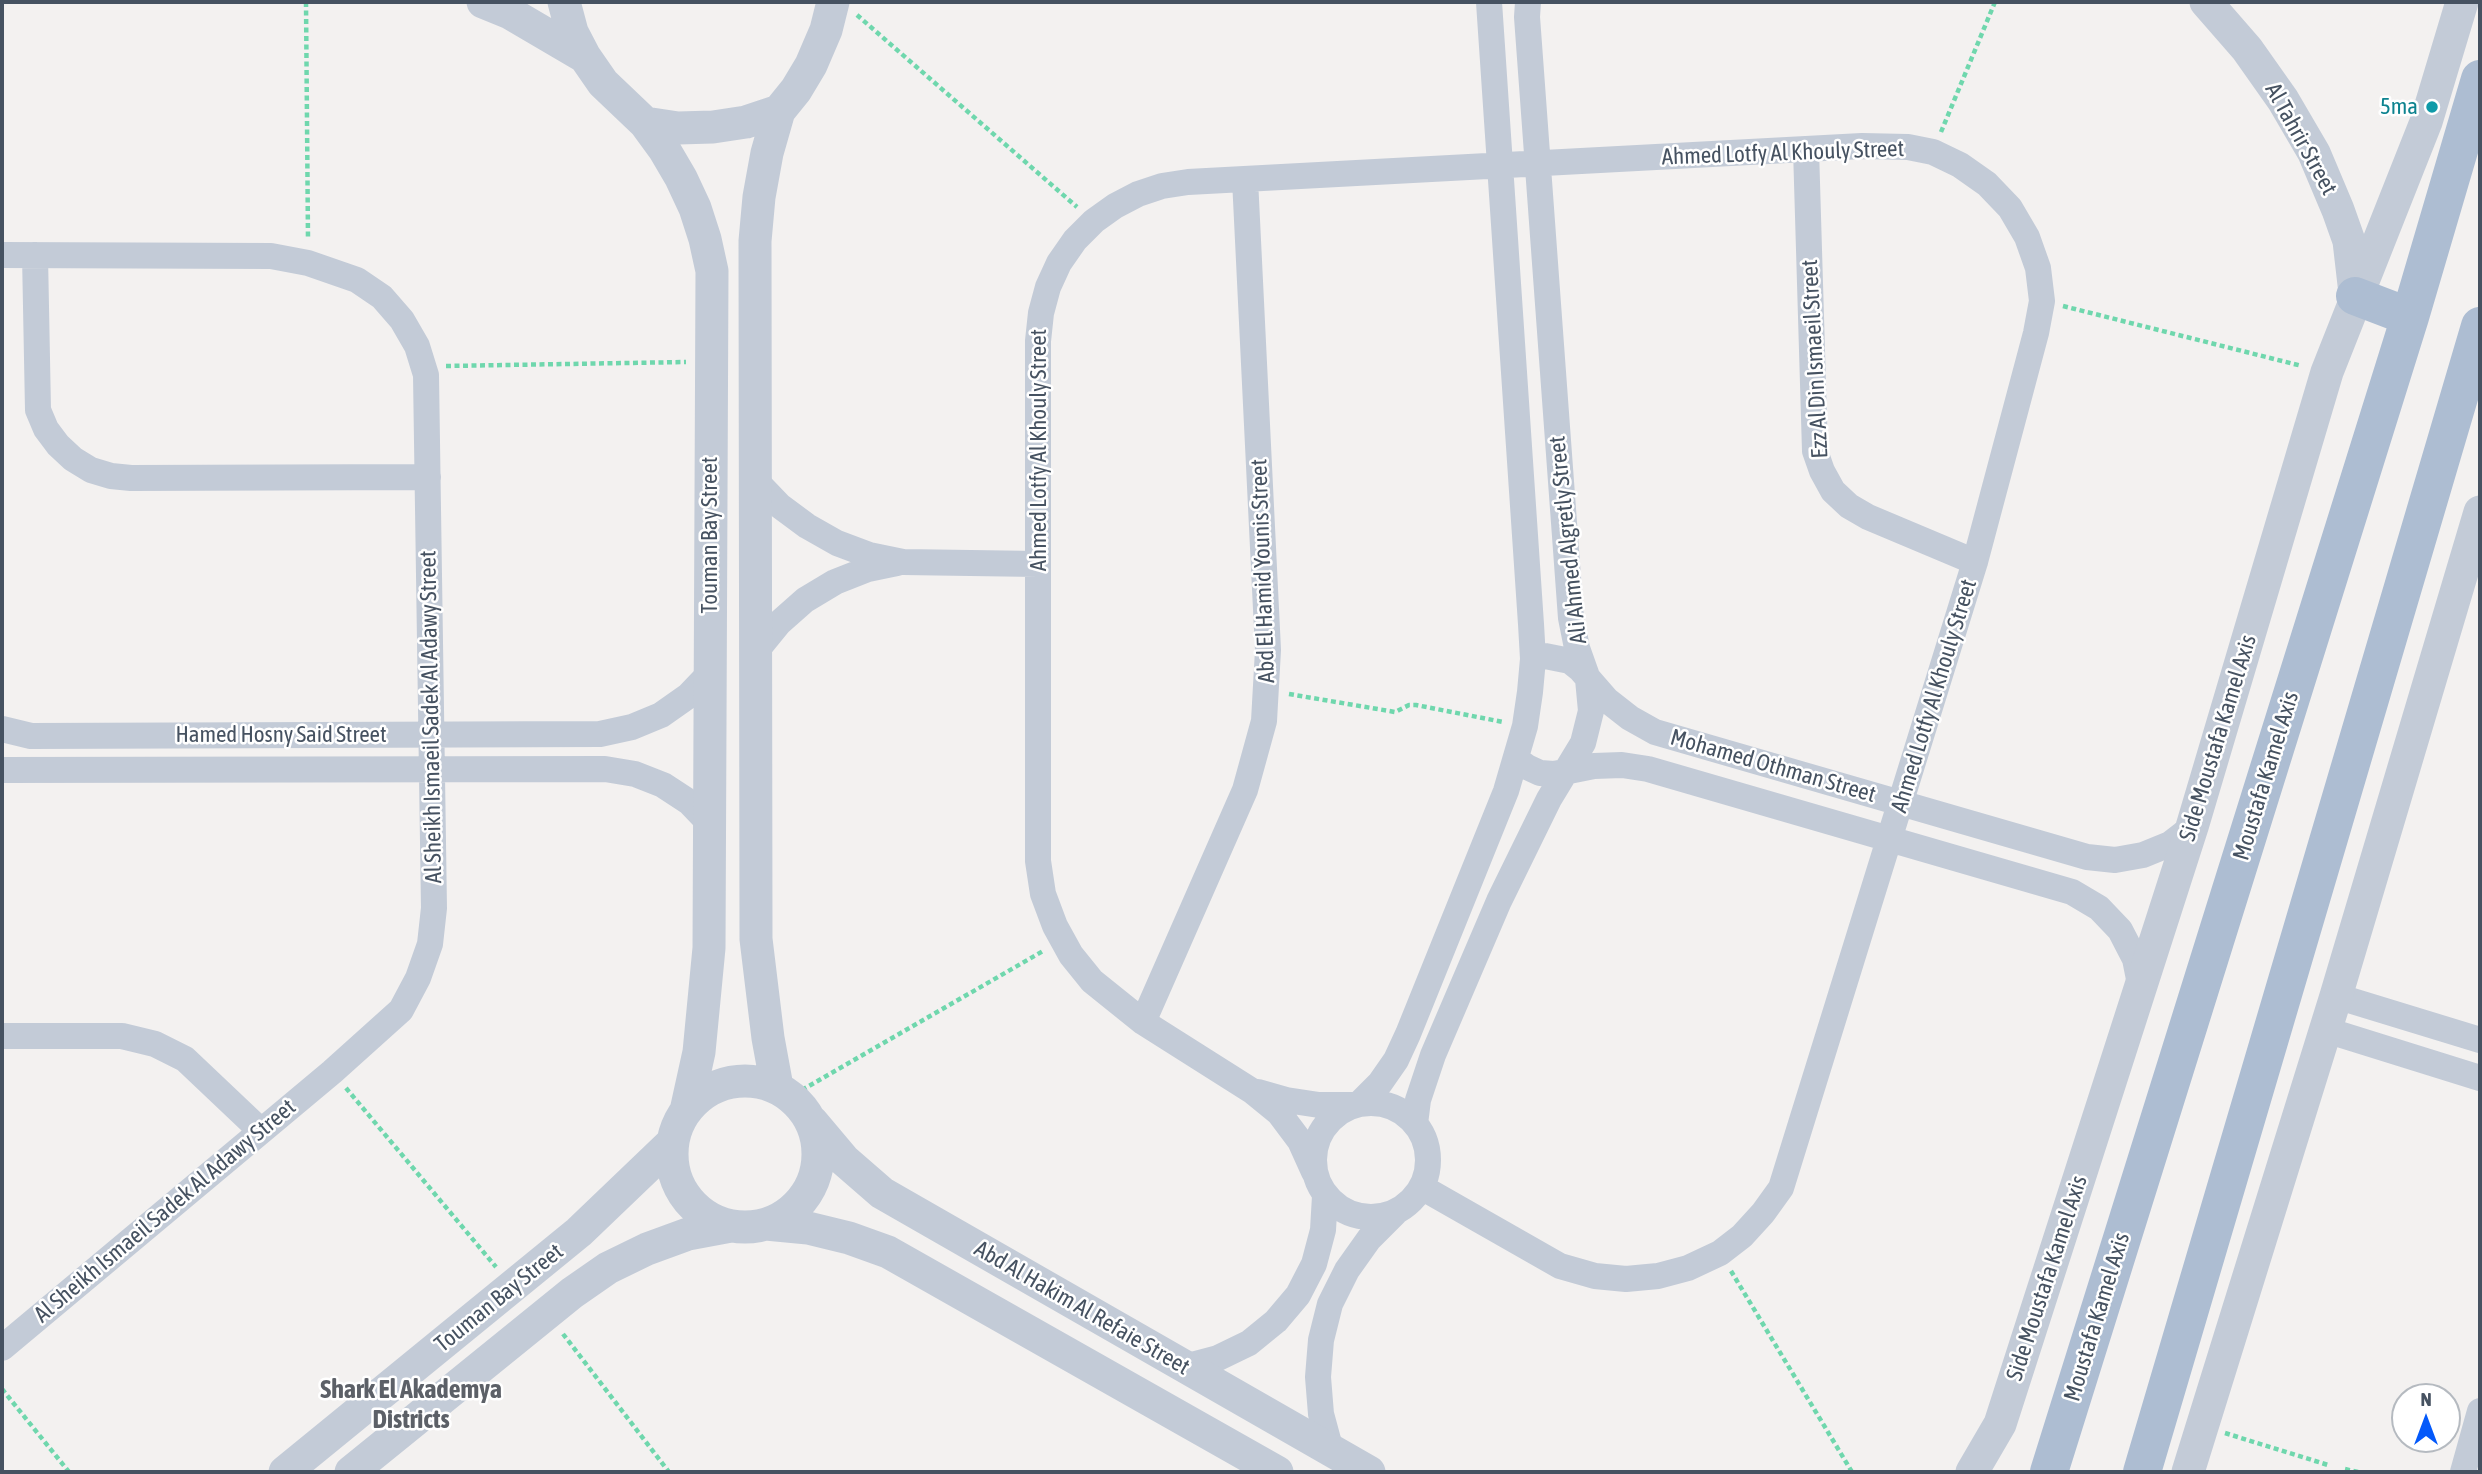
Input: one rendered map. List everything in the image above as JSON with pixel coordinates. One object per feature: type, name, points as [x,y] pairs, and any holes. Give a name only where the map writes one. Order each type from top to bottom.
[{"type":"main road","name":"Moustafa Kamel Axis","points":[[2049,1472],[2410,317],[2480,79]]},
{"type":"main road","points":[[2355,296],[2410,317]]},
{"type":"main road","points":[[2143,1472],[2480,326]]},
{"type":"street","points":[[482,2],[510,13],[585,57]]},
{"type":"street","name":"Touman Bay Street","points":[[564,2],[572,32],[585,57],[603,83],[645,123],[681,178],[695,208],[712,271],[709,948],[699,1052],[686,1111]]},
{"type":"street","name":"Ali Ahmed Algretly Street","points":[[1357,1104],[1380,1083],[1396,1060],[1404,1042],[1506,791],[1525,726],[1533,659],[1489,2]]},
{"type":"street","name":"Ali Ahmed Algretly Street","points":[[1415,1124],[1424,1078],[1494,914],[1549,799],[1583,743],[1591,711],[1588,679],[1577,648],[1571,618],[1537,163],[1528,2]]},
{"type":"street","name":"Al Tahrir Street","points":[[2208,2],[2283,100],[2314,153],[2349,241],[2355,296]]},
{"type":"street","name":"Side Moustafa Kamel Axis","points":[[1972,1472],[2000,1424],[2192,827],[2327,372],[2426,121],[2462,2]]},
{"type":"street","name":"Touman Bay Street","points":[[784,1091],[768,1038],[756,939],[755,241],[758,197],[779,111],[796,90],[842,11]]},
{"type":"street","points":[[645,123],[678,128],[713,127],[779,111]]},
{"type":"street","name":"Ahmed Lotfy Al Khouly Street","points":[[1320,1184],[1300,1141],[1279,1113],[1252,1091],[1143,1022],[1092,981],[1062,940],[1044,894],[1038,861],[1038,341],[1041,313],[1048,287],[1059,263],[1075,240],[1115,205],[1162,186],[1245,179],[1862,146],[1908,147],[1933,152],[1960,165],[1987,184],[2010,208],[2027,237],[2038,268],[2042,300],[2036,333],[1975,562],[1781,1188],[1749,1229],[1720,1253],[1688,1268],[1658,1276],[1626,1279],[1595,1276],[1560,1266],[1423,1188]]},
{"type":"street","name":"Ezz Al Din Ismaeil Street","points":[[1807,149],[1815,451],[1822,471],[1833,491],[1849,506],[1868,517],[1975,562]]},
{"type":"street","name":"Abd El Hamid Younis Street","points":[[1143,1022],[1245,790],[1259,744],[1267,691],[1268,650],[1245,179]]},
{"type":"street","name":"Al Sheikh Ismaeil Sadek Al Adawy Street","points":[[2,255],[271,256],[308,263],[357,280],[382,297],[402,320],[417,346],[426,375],[434,908],[429,944],[422,967],[401,1010],[332,1072],[2,1348]]},
{"type":"street","points":[[35,255],[38,410],[46,429],[58,445],[73,459],[91,470],[131,478],[428,477]]},
{"type":"street","points":[[756,481],[780,506],[807,526],[837,543],[869,555],[903,562],[1038,564]]},
{"type":"street","points":[[2188,1472],[2326,1030],[2480,512]]},
{"type":"street","points":[[757,650],[779,623],[815,594],[835,582],[868,569],[903,562]]},
{"type":"street","name":"Mohamed Othman Street","points":[[1533,659],[1558,657],[1580,669],[1607,700],[1630,718],[1655,732],[2087,857],[2115,860],[2143,855],[2170,845],[2192,827]]},
{"type":"street","name":"Hamed Hosny Said Street","points":[[2,729],[31,736],[600,734],[632,727],[662,715],[688,696],[710,673]]},
{"type":"street","name":"Mohamed Othman Street","points":[[1516,759],[1540,773],[1554,774],[1594,766],[1622,765],[1648,769],[2072,892],[2099,908],[2120,930],[2135,958],[2141,989]]},
{"type":"street","name":"Hamed Hosny Said Street","points":[[2,769],[605,769],[635,774],[663,785],[689,802],[710,824]]},
{"type":"street","points":[[2336,996],[2480,1040]]},
{"type":"street","points":[[2326,1030],[2480,1078]]},
{"type":"street","points":[[2,1036],[122,1036],[155,1044],[185,1059],[261,1130]]},
{"type":"street","points":[[752,1081],[784,1091],[803,1108],[818,1139],[816,1175],[809,1191],[797,1206],[783,1217],[766,1224],[743,1227],[713,1220],[697,1209],[684,1195],[676,1179],[672,1160],[677,1125],[697,1098],[727,1083],[752,1081]]},
{"type":"street","name":"Ahmed Lotfy Al Khouly Street","points":[[1252,1091],[1308,1103],[1357,1104]]},
{"type":"street","points":[[1184,1367],[1218,1358],[1249,1343],[1276,1321],[1298,1294],[1314,1264],[1323,1230],[1320,1184],[1314,1151],[1321,1131],[1335,1115],[1357,1104],[1378,1103],[1396,1108],[1422,1133],[1429,1151],[1429,1170],[1423,1188],[1411,1202],[1395,1213],[1369,1239],[1347,1270],[1330,1304],[1321,1340],[1318,1377],[1321,1415],[1331,1451]]},
{"type":"street","name":"Abd Al Hakim Al Refaie Street","points":[[812,1122],[844,1160],[882,1193],[1369,1472]]},
{"type":"street","name":"Touman Bay Street","points":[[285,1472],[611,1203],[673,1142]]},
{"type":"street","points":[[1320,1184],[1345,1212],[1370,1218],[1395,1213]]},
{"type":"street","name":"Abd Al Hakim Al Refaie Street","points":[[766,1224],[835,1234],[888,1252],[1277,1472]]},
{"type":"street","name":"Touman Bay Street","points":[[351,1472],[608,1268],[647,1249],[688,1234],[731,1226]]},
{"type":"street","points":[[2463,1472],[2480,1411]]},
{"type":"path","points":[[306,2],[308,263]]},
{"type":"path","points":[[1933,152],[1995,2]]},
{"type":"path","points":[[842,11],[1094,221]]},
{"type":"path","points":[[2042,300],[2327,372]]},
{"type":"path","points":[[424,367],[711,361]]},
{"type":"path","points":[[1267,691],[1395,712],[1409,705],[1416,705],[1525,726]]},
{"type":"path","points":[[784,1091],[1062,940]]},
{"type":"path","points":[[332,1072],[512,1286]]},
{"type":"path","points":[[1720,1253],[1852,1472]]},
{"type":"path","points":[[547,1314],[670,1472]]},
{"type":"path","points":[[2,1389],[69,1472]]},
{"type":"path","points":[[2202,1426],[2328,1465]]},
{"type":"path","points":[[2345,1469],[2358,1472]]},
{"type":"place","name":"5ma","points":[[2432,107]]},
{"type":"district","name":"Shark El Akademya Districts","points":[[411,1405]]}]
